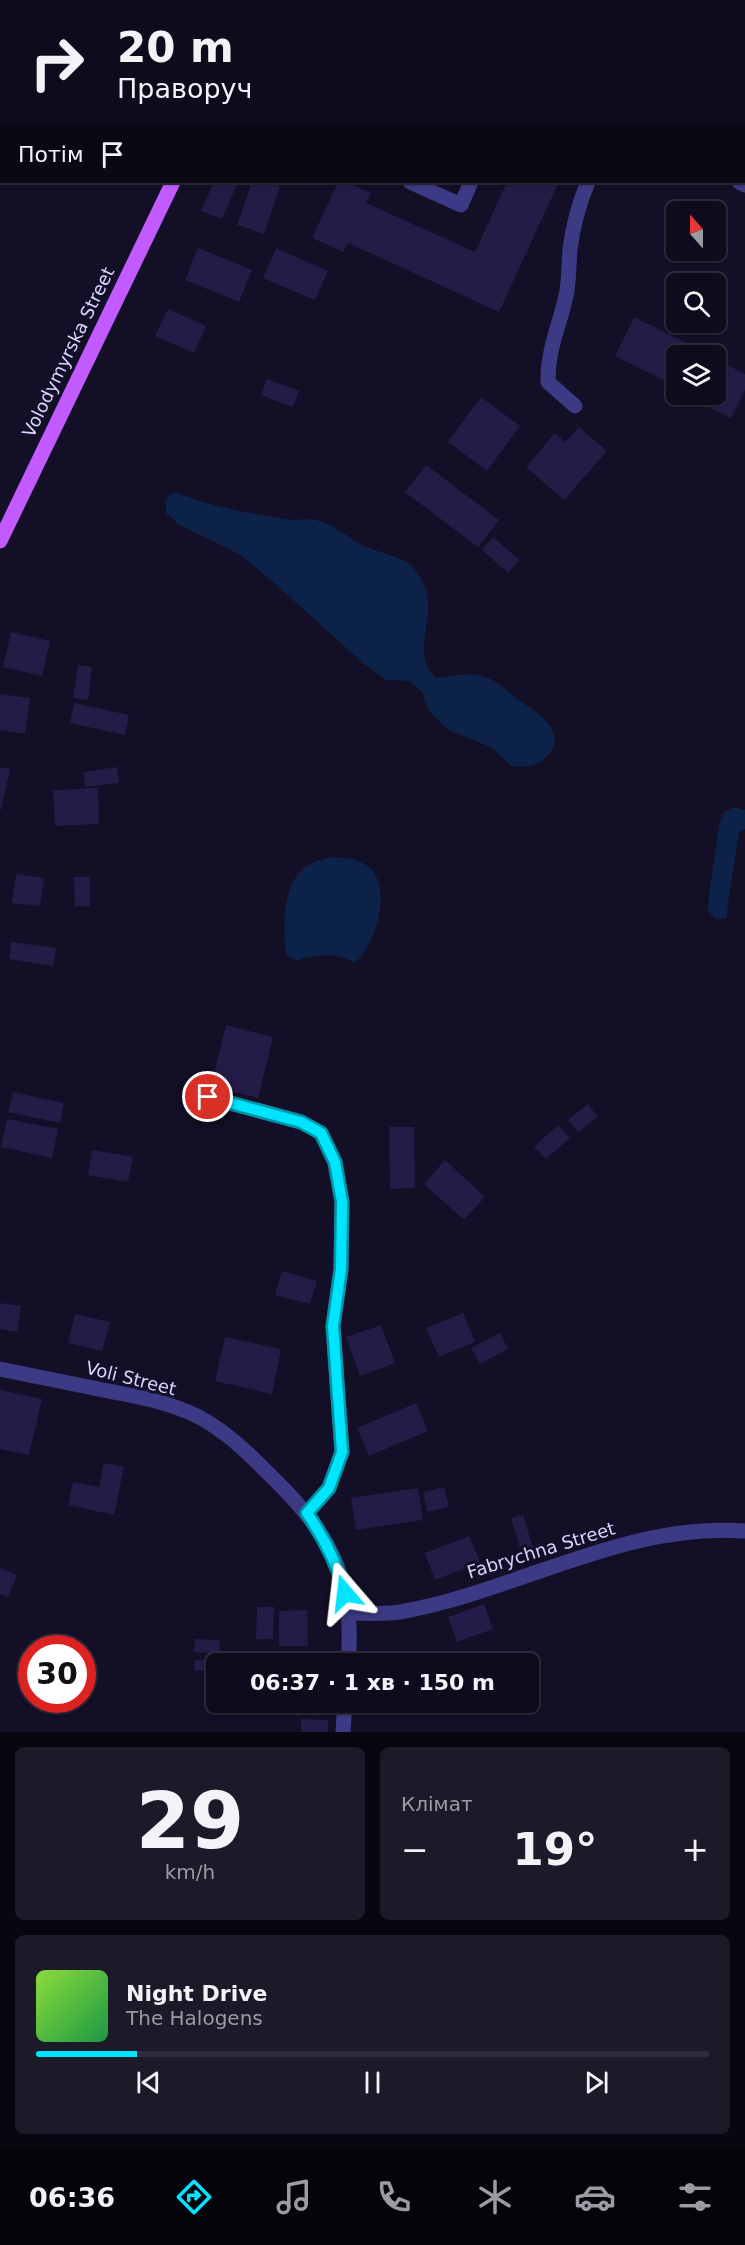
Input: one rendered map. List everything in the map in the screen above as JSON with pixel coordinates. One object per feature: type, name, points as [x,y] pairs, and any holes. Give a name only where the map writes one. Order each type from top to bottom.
[{"type":"main road","name":"Volodymyrska Street","points":[[0,541],[173,183]]},
{"type":"street","points":[[412,183],[461,205],[471,183]]},
{"type":"street","points":[[575,406],[548,382],[548,366],[552,340],[567,290],[570,247],[579,204],[588,183]]},
{"type":"street","points":[[208,1097],[301,1122],[321,1133],[335,1162],[342,1202],[341,1269],[333,1326],[342,1452],[329,1488],[307,1513]]},
{"type":"street","name":"Voli Street","points":[[0,1369],[153,1400],[198,1417],[237,1441],[307,1513],[325,1538],[336,1563],[350,1613],[348,1653]]},
{"type":"street","name":"Fabrychna Street","points":[[350,1613],[404,1612],[509,1582],[631,1543],[665,1535],[703,1530],[745,1531]]},
{"type":"street","points":[[343,1732],[344,1713]]},
{"type":"water","points":[[174,492],[242,512],[289,520],[312,519],[323,522],[364,546],[407,562],[421,579],[427,592],[428,617],[424,655],[435,678],[473,674],[499,684],[548,723],[555,738],[554,747],[544,759],[536,764],[511,766],[491,747],[448,730],[429,711],[422,692],[410,681],[386,680],[363,663],[239,554],[179,525],[166,513],[166,499]]},
{"type":"water","points":[[734,807],[745,810],[745,829],[739,831],[726,918],[716,920],[707,909],[719,826],[724,812]]},
{"type":"water","points":[[331,857],[361,862],[370,868],[377,878],[381,903],[375,931],[369,944],[355,963],[348,959],[325,955],[295,961],[286,954],[285,918],[289,893],[299,872],[308,865]]},
{"type":"building","points":[[214,183],[238,183],[222,219],[201,211]]},
{"type":"building","points":[[252,183],[270,183],[280,186],[264,234],[237,225]]},
{"type":"building","points":[[338,183],[348,183],[371,193],[366,203],[475,252],[507,183],[559,183],[499,312],[348,243],[343,252],[312,238]]},
{"type":"building","points":[[198,248],[252,270],[239,302],[185,280]]},
{"type":"building","points":[[276,248],[328,271],[315,300],[263,278]]},
{"type":"building","points":[[168,309],[206,326],[194,353],[155,336]]},
{"type":"building","points":[[634,317],[689,344],[666,345],[666,381],[615,356]]},
{"type":"building","points":[[726,364],[745,374],[745,390],[731,418],[705,405],[726,405]]},
{"type":"building","points":[[267,379],[299,391],[293,407],[261,395]]},
{"type":"building","points":[[481,397],[520,426],[487,471],[448,442]]},
{"type":"building","points":[[579,427],[607,451],[564,500],[526,467],[555,433],[565,442]]},
{"type":"building","points":[[426,465],[499,520],[478,547],[405,492]]},
{"type":"building","points":[[493,537],[519,560],[508,573],[482,550]]},
{"type":"building","points":[[11,632],[50,641],[42,676],[3,667]]},
{"type":"building","points":[[78,665],[92,667],[88,700],[73,698]]},
{"type":"building","points":[[0,694],[30,698],[25,734],[0,730]]},
{"type":"building","points":[[74,703],[129,715],[125,735],[70,723]]},
{"type":"building","points":[[0,767],[10,769],[1,810],[0,810]]},
{"type":"building","points":[[117,767],[119,783],[85,787],[84,772]]},
{"type":"building","points":[[98,788],[99,824],[55,826],[53,790]]},
{"type":"building","points":[[16,874],[44,878],[40,906],[12,903]]},
{"type":"building","points":[[74,877],[90,877],[90,906],[75,907]]},
{"type":"building","points":[[11,942],[56,948],[53,966],[9,959]]},
{"type":"building","points":[[226,1025],[273,1037],[258,1098],[211,1086]]},
{"type":"building","points":[[13,1092],[64,1103],[60,1123],[8,1112]]},
{"type":"building","points":[[588,1104],[598,1117],[578,1132],[568,1120]]},
{"type":"building","points":[[7,1119],[58,1129],[52,1158],[1,1147]]},
{"type":"building","points":[[558,1125],[570,1138],[546,1159],[534,1147]]},
{"type":"building","points":[[389,1127],[414,1127],[415,1188],[390,1189]]},
{"type":"building","points":[[92,1150],[133,1157],[128,1182],[88,1175]]},
{"type":"building","points":[[445,1160],[485,1197],[464,1220],[424,1184]]},
{"type":"building","points":[[282,1271],[317,1281],[310,1304],[275,1295]]},
{"type":"building","points":[[0,1303],[21,1306],[17,1332],[0,1329]]},
{"type":"building","points":[[463,1313],[475,1342],[439,1357],[426,1328]]},
{"type":"building","points":[[75,1314],[110,1322],[102,1351],[68,1343]]},
{"type":"building","points":[[381,1325],[395,1363],[360,1376],[346,1337]]},
{"type":"building","points":[[500,1333],[508,1349],[480,1364],[471,1348]]},
{"type":"building","points":[[225,1337],[281,1349],[272,1394],[215,1381]]},
{"type":"building","points":[[0,1390],[42,1399],[29,1455],[0,1449]]},
{"type":"building","points":[[416,1403],[428,1431],[369,1456],[357,1428]]},
{"type":"building","points":[[104,1463],[124,1467],[114,1515],[68,1505],[73,1482],[99,1487]]},
{"type":"building","points":[[444,1487],[449,1507],[427,1512],[423,1492]]},
{"type":"building","points":[[418,1488],[423,1520],[356,1530],[351,1498]]},
{"type":"building","points":[[523,1515],[533,1548],[521,1552],[511,1518]]},
{"type":"building","points":[[469,1536],[480,1562],[435,1580],[425,1553]]},
{"type":"building","points":[[0,1568],[17,1575],[8,1597],[0,1594]]},
{"type":"building","points":[[484,1604],[493,1629],[457,1642],[448,1617]]},
{"type":"building","points":[[257,1607],[274,1607],[273,1639],[256,1639]]},
{"type":"building","points":[[307,1610],[308,1646],[279,1646],[279,1611]]},
{"type":"building","points":[[195,1639],[220,1640],[219,1653],[194,1652]]},
{"type":"building","points":[[195,1660],[206,1660],[206,1671],[194,1670]]},
{"type":"building","points":[[301,1719],[328,1720],[328,1732],[301,1732]]},
{"type":"route","points":[[208,1097],[301,1122],[321,1133],[335,1162],[342,1202],[341,1269],[333,1326],[342,1452],[329,1488],[307,1513],[325,1538],[345,1593]]}]
